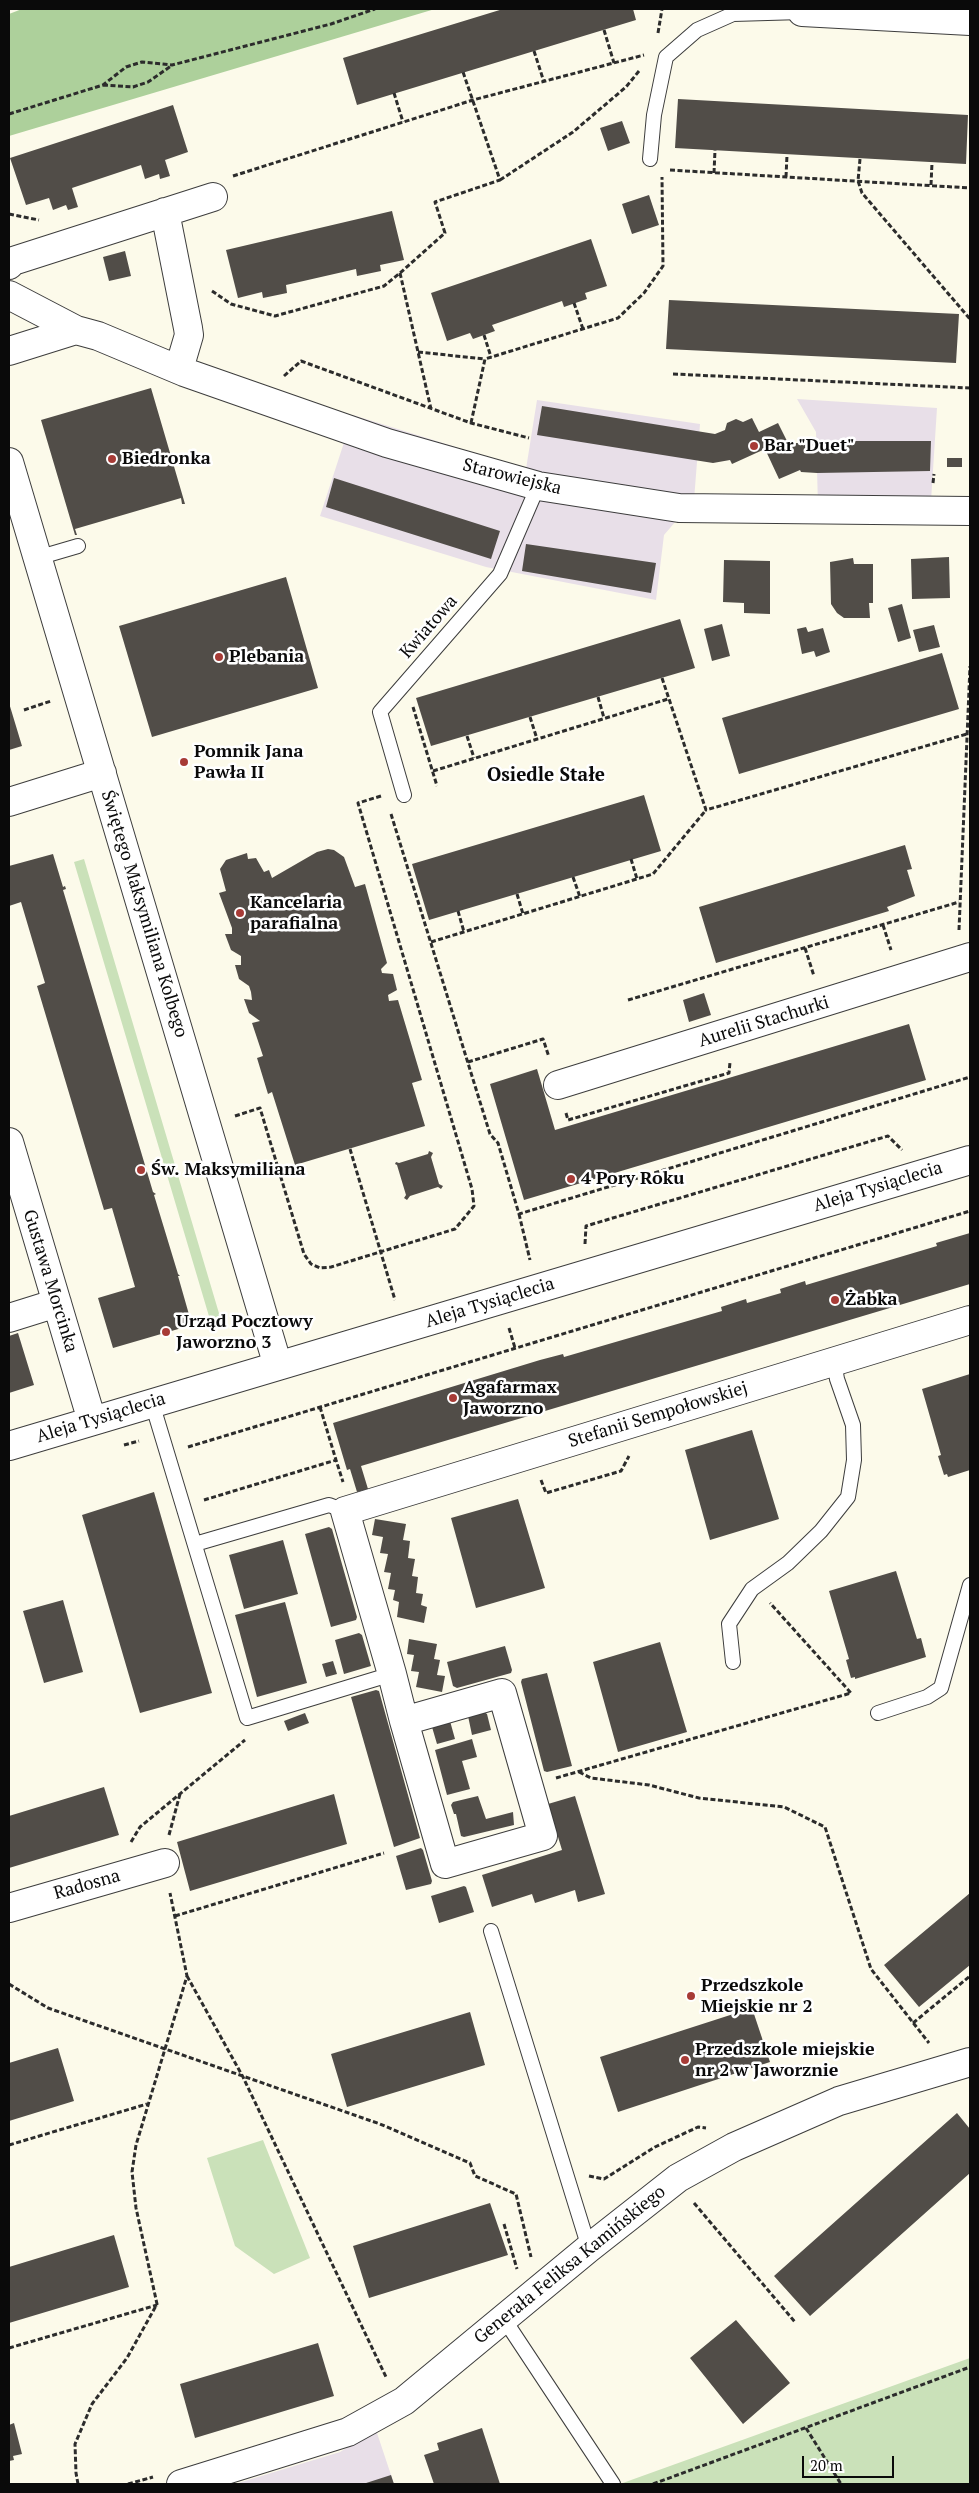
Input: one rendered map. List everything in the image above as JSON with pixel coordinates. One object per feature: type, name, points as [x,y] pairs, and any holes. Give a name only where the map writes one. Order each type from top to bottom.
[{"type":"street","points":[[802,12],[970,21]]},
{"type":"street","points":[[9,265],[10,262],[165,212],[220,188]]},
{"type":"street","points":[[165,212],[189,335],[178,369]]},
{"type":"street","name":"Starowiejska","points":[[9,295],[76,330],[98,336],[178,369],[387,443],[538,486],[679,508],[970,511]]},
{"type":"street","points":[[9,351],[76,330]]},
{"type":"street","name":"Świętego Maksymiliana Kolbego","points":[[9,462],[278,1366]]},
{"type":"street","points":[[9,802],[102,773]]},
{"type":"street","name":"Aurelii Stachurki","points":[[558,1085],[964,946]]},
{"type":"street","name":"Gustawa Morcinka","points":[[9,1142],[92,1421]]},
{"type":"street","name":"Aleja Tysiąclecia","points":[[9,1446],[970,1160]]},
{"type":"street","points":[[9,1318],[57,1303]]},
{"type":"street","name":"Stefanii Sempołowskiej","points":[[344,1498],[834,1362],[970,1320]]},
{"type":"street","points":[[344,1498],[404,1720],[445,1864],[543,1836],[502,1693],[404,1720]]},
{"type":"street","name":"Radosna","points":[[9,1908],[164,1863]]},
{"type":"street","name":"Generała Feliksa Kamińskiego","points":[[181,2484],[348,2432],[404,2401],[589,2248],[678,2178],[734,2147],[839,2101],[970,2062]]},
{"type":"lane","points":[[650,159],[654,115],[666,57],[697,30],[733,14],[802,12]]},
{"type":"lane","name":"Kwiatowa","points":[[404,795],[380,712],[500,574],[538,486]]},
{"type":"lane","points":[[38,558],[78,546]]},
{"type":"lane","points":[[733,1662],[729,1624],[756,1586],[788,1563],[821,1531],[848,1496],[854,1460],[853,1425],[837,1378],[834,1362]]},
{"type":"lane","points":[[152,1403],[247,1718],[392,1674]]},
{"type":"lane","points":[[195,1544],[329,1506],[344,1498]]},
{"type":"lane","points":[[878,1713],[927,1697],[941,1688],[970,1585]]},
{"type":"lane","points":[[490,1931],[589,2248]]},
{"type":"lane","points":[[504,2319],[613,2484]]},
{"type":"path","points":[[9,114],[103,85],[126,67],[142,62],[172,65],[331,24],[375,9]]},
{"type":"path","points":[[658,35],[662,9]]},
{"type":"path","points":[[604,30],[614,63]]},
{"type":"path","points":[[534,51],[544,82]]},
{"type":"path","points":[[220,188],[403,122],[473,100],[648,54]]},
{"type":"path","points":[[103,85],[133,87],[148,82],[172,65]]},
{"type":"path","points":[[208,288],[231,304],[275,316],[384,286],[445,233],[435,202],[500,180],[573,132],[626,87],[644,66]]},
{"type":"path","points":[[463,72],[500,180]]},
{"type":"path","points":[[394,93],[403,122]]},
{"type":"path","points":[[714,173],[715,150]]},
{"type":"path","points":[[786,177],[787,154]]},
{"type":"path","points":[[860,158],[858,182],[862,193],[970,319]]},
{"type":"path","points":[[931,186],[932,163]]},
{"type":"path","points":[[418,352],[485,360],[618,318],[644,293],[663,266],[661,170],[970,188]]},
{"type":"path","points":[[400,273],[431,409]]},
{"type":"path","points":[[574,303],[583,329]]},
{"type":"path","points":[[484,335],[491,358]]},
{"type":"path","points":[[471,423],[485,360]]},
{"type":"path","points":[[281,379],[301,361],[471,423],[529,438]]},
{"type":"path","points":[[673,374],[970,388]]},
{"type":"path","points":[[964,946],[959,902],[970,666]]},
{"type":"path","points":[[662,678],[706,810]]},
{"type":"path","points":[[406,682],[437,786]]},
{"type":"path","points":[[598,697],[604,718]]},
{"type":"path","points":[[433,771],[668,699]]},
{"type":"path","points":[[24,710],[53,700],[56,709]]},
{"type":"path","points":[[530,717],[537,739]]},
{"type":"path","points":[[431,942],[654,874],[706,810],[967,734]]},
{"type":"path","points":[[467,736],[474,758]]},
{"type":"path","points":[[226,1118],[260,1108],[304,1254],[311,1264],[320,1268],[331,1267],[456,1229],[474,1206],[472,1189],[358,803],[385,794]]},
{"type":"path","points":[[391,813],[490,1134],[498,1143],[533,1269]]},
{"type":"path","points":[[631,860],[637,879]]},
{"type":"path","points":[[573,877],[580,897]]},
{"type":"path","points":[[517,894],[523,914]]},
{"type":"path","points":[[628,1000],[959,902]]},
{"type":"path","points":[[458,911],[464,932]]},
{"type":"path","points":[[519,1214],[970,1077]]},
{"type":"path","points":[[585,1250],[586,1226],[595,1223],[888,1136],[905,1154]]},
{"type":"path","points":[[350,1149],[397,1308]]},
{"type":"path","points":[[185,1448],[970,1211]]},
{"type":"path","points":[[320,1407],[336,1460],[344,1498]]},
{"type":"path","points":[[540,1478],[546,1493],[621,1471],[631,1451]]},
{"type":"path","points":[[204,1509],[201,1500],[336,1460]]},
{"type":"path","points":[[528,1786],[851,1693],[756,1586]]},
{"type":"path","points":[[126,1850],[140,1827],[246,1739]]},
{"type":"path","points":[[580,1772],[591,1778],[649,1785],[700,1798],[784,1807],[825,1827],[871,1969],[931,2046]]},
{"type":"path","points":[[180,1794],[169,1829],[164,1863],[187,1976],[243,2076],[388,2382]]},
{"type":"path","points":[[175,1916],[384,1853]]},
{"type":"path","points":[[78,2484],[75,2444],[92,2404],[127,2358],[157,2304],[136,2208],[132,2172],[136,2145],[187,1976]]},
{"type":"path","points":[[913,2023],[970,1976]]},
{"type":"path","points":[[9,1984],[48,2008],[380,2124],[470,2162],[475,2176],[516,2194],[532,2260]]},
{"type":"path","points":[[9,2145],[148,2104]]},
{"type":"path","points":[[694,2202],[795,2322]]},
{"type":"path","points":[[504,2224],[519,2276]]},
{"type":"path","points":[[9,2348],[157,2304]]},
{"type":"path","points":[[653,2484],[970,2367]]},
{"type":"path","points":[[806,2428],[841,2484]]},
{"type":"shaded area","points":[[797,399],[937,408],[931,501],[818,506],[816,432]]},
{"type":"shaded area","points":[[537,400],[700,424],[694,500],[664,535],[656,600],[486,567],[320,516],[353,415],[526,469]]},
{"type":"shaded area","points":[[376,2430],[394,2484],[235,2484],[340,2452]]},
{"type":"green space","points":[[22,9],[435,9],[9,136],[9,14]]},
{"type":"green space","points":[[84,859],[221,1320],[211,1323],[74,862]]},
{"type":"green space","points":[[263,2140],[310,2258],[274,2274],[235,2246],[207,2158]]},
{"type":"green space","points":[[970,2358],[970,2484],[620,2484]]},
{"type":"building","points":[[503,9],[633,9],[636,20],[357,105],[343,58]]},
{"type":"building","points":[[678,99],[968,115],[966,164],[675,148]]},
{"type":"building","points":[[173,105],[188,152],[165,160],[170,176],[160,179],[159,174],[145,179],[141,165],[72,188],[78,207],[68,210],[66,205],[53,210],[49,198],[26,205],[10,158]]},
{"type":"building","points":[[622,121],[630,143],[608,151],[600,128]]},
{"type":"building","points":[[649,195],[659,225],[632,234],[622,204]]},
{"type":"building","points":[[392,211],[404,260],[380,265],[381,271],[357,276],[356,269],[286,285],[287,293],[263,298],[262,292],[238,298],[226,250]]},
{"type":"building","points":[[591,239],[607,286],[585,293],[587,299],[564,307],[562,301],[492,325],[495,331],[473,339],[470,333],[447,341],[431,293]]},
{"type":"building","points":[[125,251],[131,276],[109,281],[103,257]]},
{"type":"building","points":[[669,300],[959,314],[956,363],[666,349]]},
{"type":"building","name":"Biedronka","points":[[151,388],[185,504],[182,504],[181,498],[75,529],[77,535],[75,535],[41,420]]},
{"type":"building","points":[[542,406],[715,434],[725,430],[727,423],[736,419],[743,422],[752,418],[759,432],[778,423],[788,443],[817,443],[817,441],[931,441],[930,471],[817,473],[801,472],[800,470],[779,479],[765,449],[732,464],[730,460],[713,463],[537,435]]},
{"type":"building","points":[[947,458],[962,458],[962,467],[947,467]]},
{"type":"building","points":[[334,478],[500,531],[491,559],[326,507]]},
{"type":"building","points":[[526,544],[656,563],[651,593],[522,571]]},
{"type":"building","points":[[949,557],[950,598],[912,599],[911,559]]},
{"type":"building","points":[[853,558],[854,564],[873,564],[873,603],[869,603],[870,618],[844,618],[837,613],[831,604],[830,562]]},
{"type":"building","points":[[724,560],[770,561],[770,614],[744,613],[744,603],[723,602]]},
{"type":"building","name":"Plebania","points":[[286,577],[318,688],[152,737],[119,626]]},
{"type":"building","points":[[902,604],[911,638],[898,642],[888,608]]},
{"type":"building","points":[[680,619],[695,668],[431,746],[416,698]]},
{"type":"building","points":[[722,624],[730,656],[712,661],[704,629]]},
{"type":"building","points":[[934,625],[940,647],[919,652],[913,630]]},
{"type":"building","points":[[806,627],[808,632],[823,628],[830,652],[816,657],[814,651],[802,654],[797,629]]},
{"type":"building","points":[[942,653],[959,709],[739,774],[722,718]]},
{"type":"building","points":[[9,703],[22,746],[9,750]]},
{"type":"building","points":[[644,795],[661,851],[429,920],[412,864]]},
{"type":"building","points":[[905,845],[912,869],[907,870],[915,896],[887,907],[889,911],[716,963],[699,907]]},
{"type":"building","points":[[328,849],[334,850],[344,857],[355,887],[365,884],[387,963],[381,969],[382,973],[393,974],[397,990],[388,995],[389,1001],[398,1000],[422,1080],[412,1083],[425,1126],[295,1165],[272,1092],[268,1094],[257,1058],[263,1056],[252,1023],[260,1021],[249,1013],[244,999],[252,1000],[249,986],[239,979],[235,965],[241,965],[241,956],[231,950],[225,934],[232,934],[232,928],[219,893],[226,891],[220,869],[226,860],[247,853],[248,859],[256,858],[264,872],[269,870],[272,878],[317,852]]},
{"type":"building","points":[[53,854],[63,887],[65,886],[66,889],[63,890],[153,1192],[156,1194],[154,1195],[180,1276],[178,1276],[192,1325],[113,1348],[98,1298],[135,1287],[112,1208],[104,1210],[37,986],[45,983],[21,902],[9,906],[9,866]]},
{"type":"building","points":[[704,993],[711,1015],[689,1022],[683,1000]]},
{"type":"building","points":[[909,1024],[926,1080],[524,1200],[490,1084],[537,1069],[555,1130]]},
{"type":"building","points":[[429,1151],[433,1153],[431,1157],[439,1184],[443,1186],[441,1189],[438,1187],[410,1196],[407,1200],[404,1198],[406,1195],[397,1165],[395,1164],[396,1162],[399,1163],[428,1154]]},
{"type":"building","points":[[970,1233],[970,1284],[361,1466],[368,1489],[357,1492],[350,1469],[347,1470],[333,1423],[540,1360],[563,1354],[564,1357],[722,1311],[721,1307],[746,1299],[747,1303],[781,1293],[780,1289],[805,1281],[806,1285],[937,1246],[936,1243]]},
{"type":"building","points":[[18,1333],[34,1385],[9,1393],[9,1336]]},
{"type":"building","points":[[970,1374],[970,1470],[948,1477],[947,1474],[944,1475],[938,1456],[941,1455],[922,1389]]},
{"type":"building","points":[[752,1430],[779,1519],[710,1540],[685,1450]]},
{"type":"building","points":[[154,1492],[212,1693],[140,1713],[82,1515]]},
{"type":"building","points":[[518,1499],[545,1588],[476,1608],[451,1518]]},
{"type":"building","points":[[375,1519],[406,1524],[403,1540],[410,1541],[408,1558],[415,1559],[412,1576],[418,1577],[416,1593],[423,1594],[421,1605],[427,1607],[424,1623],[397,1617],[399,1602],[393,1600],[395,1590],[388,1589],[391,1573],[384,1572],[388,1554],[380,1553],[383,1537],[372,1535]]},
{"type":"building","points":[[329,1527],[332,1529],[357,1617],[356,1620],[331,1627],[305,1534]]},
{"type":"building","points":[[283,1540],[298,1594],[244,1609],[229,1555]]},
{"type":"building","points":[[896,1571],[917,1639],[921,1638],[926,1657],[855,1679],[855,1677],[851,1678],[846,1660],[849,1659],[829,1591]]},
{"type":"building","points":[[63,1600],[83,1672],[44,1683],[23,1611]]},
{"type":"building","points":[[285,1602],[307,1683],[257,1697],[235,1615]]},
{"type":"building","points":[[359,1633],[362,1635],[371,1666],[344,1674],[335,1640]]},
{"type":"building","points":[[409,1639],[437,1644],[434,1659],[440,1660],[437,1675],[445,1676],[442,1692],[416,1687],[419,1672],[411,1671],[414,1655],[407,1654]]},
{"type":"building","points":[[660,1642],[687,1732],[618,1752],[593,1662]]},
{"type":"building","points":[[505,1646],[512,1670],[511,1673],[457,1688],[453,1686],[447,1662]]},
{"type":"building","points":[[333,1661],[337,1674],[326,1677],[322,1664]]},
{"type":"building","points":[[547,1673],[572,1766],[547,1772],[544,1771],[521,1682],[522,1679]]},
{"type":"building","points":[[376,1690],[379,1691],[420,1838],[394,1847],[351,1697]]},
{"type":"building","points":[[484,1712],[487,1714],[491,1730],[472,1735],[468,1716]]},
{"type":"building","points":[[305,1713],[309,1723],[288,1731],[284,1721]]},
{"type":"building","points":[[450,1721],[455,1739],[437,1744],[432,1727]]},
{"type":"building","points":[[472,1739],[477,1757],[462,1761],[470,1789],[447,1795],[435,1750]]},
{"type":"building","points":[[104,1787],[119,1835],[9,1868],[9,1816]]},
{"type":"building","points":[[334,1794],[347,1844],[190,1891],[177,1842]]},
{"type":"building","points":[[478,1796],[486,1819],[513,1812],[514,1825],[464,1837],[461,1836],[456,1814],[454,1814],[451,1805],[453,1802]]},
{"type":"building","points":[[575,1796],[605,1894],[578,1902],[575,1890],[535,1903],[532,1894],[492,1907],[482,1875],[562,1850],[548,1804]]},
{"type":"building","points":[[421,1848],[432,1881],[431,1884],[406,1890],[396,1856]]},
{"type":"building","points":[[466,1887],[474,1912],[439,1923],[431,1896]]},
{"type":"building","points":[[970,1893],[970,1965],[919,2007],[884,1965]]},
{"type":"building","name":"Przedszkole miejskie nr 2 w Jaworznie","points":[[752,2008],[770,2062],[618,2112],[600,2057]]},
{"type":"building","points":[[470,2012],[485,2065],[347,2107],[331,2054]]},
{"type":"building","points":[[58,2048],[74,2101],[9,2121],[9,2063]]},
{"type":"building","points":[[957,2113],[970,2129],[970,2173],[810,2316],[774,2276]]},
{"type":"building","points":[[490,2203],[508,2255],[369,2298],[353,2246]]},
{"type":"building","points":[[114,2235],[129,2287],[9,2323],[9,2267]]},
{"type":"building","points":[[736,2320],[790,2383],[743,2424],[690,2358]]},
{"type":"building","points":[[318,2343],[334,2396],[195,2438],[180,2384]]},
{"type":"building","points":[[14,2423],[22,2454],[13,2456],[14,2460],[9,2461],[9,2425]]},
{"type":"building","points":[[482,2428],[500,2484],[434,2484],[424,2455],[439,2450],[437,2443]]},
{"type":"building","points":[[391,2475],[394,2484],[363,2484]]},
{"type":"place","name":"Bar \"Duet\"","points":[[754,446]]},
{"type":"place","name":"Biedronka","points":[[112,459]]},
{"type":"place","name":"Plebania","points":[[219,657]]},
{"type":"place","name":"Pomnik Jana Pawła II","points":[[184,762]]},
{"type":"place","name":"Kancelaria parafialna","points":[[240,913]]},
{"type":"place","name":"Św. Maksymiliana","points":[[141,1170]]},
{"type":"place","name":"4 Pory Roku","points":[[571,1179]]},
{"type":"place","name":"Żabka","points":[[835,1300]]},
{"type":"place","name":"Urząd Pocztowy Jaworzno 3","points":[[166,1332]]},
{"type":"place","name":"Agafarmax Jaworzno","points":[[453,1398]]},
{"type":"place","name":"Przedszkole Miejskie nr 2","points":[[691,1996]]},
{"type":"place","name":"Przedszkole miejskie nr 2 w Jaworznie","points":[[685,2060]]},
{"type":"district","name":"Osiedle Stałe","points":[[546,776]]}]
